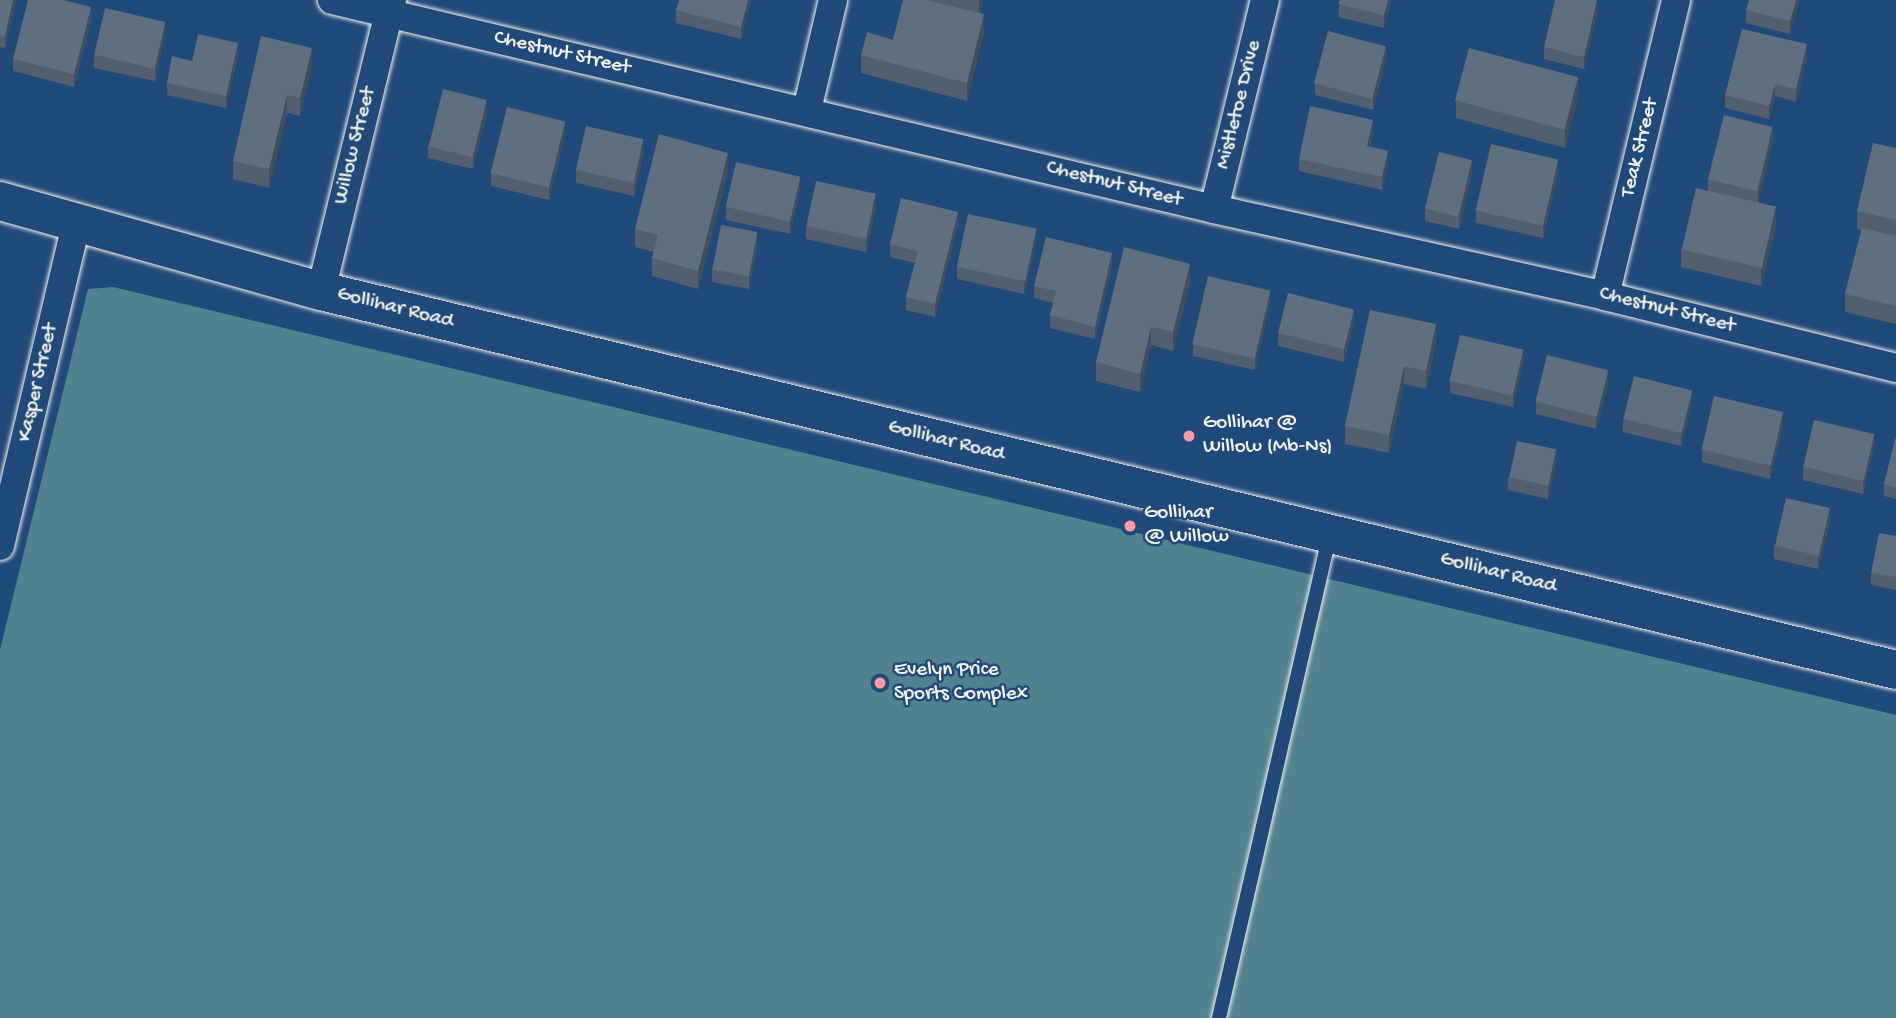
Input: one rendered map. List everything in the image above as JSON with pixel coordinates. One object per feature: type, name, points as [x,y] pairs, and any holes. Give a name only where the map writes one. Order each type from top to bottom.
[{"type":"main road","name":"Gollihar Road","points":[[0,201],[77,219],[321,291],[1896,670]]},
{"type":"street","name":"Chestnut Street","points":[[332,0],[390,7],[1214,209],[1605,296],[1896,369]]},
{"type":"street","points":[[807,110],[833,0]]},
{"type":"street","name":"Mistletoe Drive","points":[[1214,209],[1265,0]]},
{"type":"street","name":"Teak Street","points":[[1605,296],[1676,0]]},
{"type":"street","name":"Willow Street","points":[[321,291],[390,7]]},
{"type":"street","name":"Kasper Street","points":[[0,546],[77,219]]},
{"type":"lane","points":[[1219,1018],[1330,534]]},
{"type":"green space","name":"Evelyn Price Sports Complex","points":[[113,287],[1896,715],[1896,1018],[0,1018],[0,650],[88,289]]},
{"type":"building","points":[[0,0],[13,0],[5,36],[0,35]]},
{"type":"building","points":[[28,0],[63,0],[91,7],[74,74],[13,59]]},
{"type":"building","points":[[679,0],[748,0],[741,27],[676,10]]},
{"type":"building","points":[[903,0],[926,0],[984,14],[967,83],[861,55],[867,32],[893,40]]},
{"type":"building","points":[[1340,0],[1388,0],[1384,15],[1338,4]]},
{"type":"building","points":[[1555,0],[1597,0],[1584,57],[1544,47]]},
{"type":"building","points":[[1749,0],[1796,0],[1790,21],[1746,10]]},
{"type":"building","points":[[105,8],[165,22],[155,69],[94,55]]},
{"type":"building","points":[[1742,29],[1807,44],[1796,89],[1775,84],[1769,106],[1725,95]]},
{"type":"building","points":[[1328,31],[1386,47],[1372,99],[1314,83]]},
{"type":"building","points":[[198,34],[238,43],[226,96],[167,83],[172,56],[192,61]]},
{"type":"building","points":[[261,36],[312,48],[300,98],[287,95],[269,169],[233,161]]},
{"type":"building","points":[[1469,48],[1578,77],[1564,129],[1455,100]]},
{"type":"building","points":[[443,89],[487,100],[472,157],[429,146]]},
{"type":"building","points":[[1310,106],[1373,120],[1367,146],[1388,151],[1382,177],[1299,159]]},
{"type":"building","points":[[507,107],[565,122],[549,187],[491,173]]},
{"type":"building","points":[[1724,115],[1773,127],[1757,191],[1708,179]]},
{"type":"building","points":[[586,126],[643,139],[633,183],[576,170]]},
{"type":"building","points":[[659,134],[728,153],[698,271],[652,258],[658,235],[635,229]]},
{"type":"building","points":[[1873,143],[1896,148],[1896,220],[1857,211]]},
{"type":"building","points":[[1491,144],[1558,160],[1543,226],[1476,210]]},
{"type":"building","points":[[1439,152],[1472,160],[1458,217],[1425,208]]},
{"type":"building","points":[[736,162],[800,177],[790,222],[726,207]]},
{"type":"building","points":[[816,181],[876,194],[866,239],[806,226]]},
{"type":"building","points":[[1696,188],[1776,206],[1762,268],[1682,249]]},
{"type":"building","points":[[901,198],[958,212],[935,304],[906,297],[918,251],[890,244]]},
{"type":"building","points":[[968,214],[1036,229],[1025,281],[957,267]]},
{"type":"building","points":[[721,225],[757,232],[749,276],[712,269]]},
{"type":"building","points":[[1862,228],[1896,236],[1896,306],[1845,294]]},
{"type":"building","points":[[1046,237],[1112,253],[1095,327],[1050,315],[1056,291],[1034,286]]},
{"type":"building","points":[[1124,247],[1190,264],[1173,332],[1151,327],[1140,374],[1096,362]]},
{"type":"building","points":[[1208,276],[1270,290],[1255,359],[1192,344]]},
{"type":"building","points":[[1288,293],[1354,309],[1344,349],[1278,333]]},
{"type":"building","points":[[1370,310],[1436,324],[1426,371],[1404,366],[1389,435],[1345,426]]},
{"type":"building","points":[[1460,335],[1523,350],[1513,395],[1449,381]]},
{"type":"building","points":[[1547,355],[1608,370],[1597,417],[1535,402]]},
{"type":"building","points":[[1634,376],[1692,391],[1682,433],[1623,419]]},
{"type":"building","points":[[1714,396],[1783,412],[1771,466],[1702,450]]},
{"type":"building","points":[[1814,420],[1874,434],[1864,481],[1803,467]]},
{"type":"building","points":[[1896,439],[1896,487],[1884,484]]},
{"type":"building","points":[[1517,441],[1556,449],[1548,486],[1509,477]]},
{"type":"building","points":[[1786,498],[1830,508],[1819,556],[1775,546]]},
{"type":"building","points":[[1879,533],[1896,536],[1896,577],[1871,573]]},
{"type":"place","name":"Gollihar @ Willow (Mb-Ns)","points":[[1189,436]]},
{"type":"place","name":"Gollihar @ Willow","points":[[1130,526]]},
{"type":"place","name":"Evelyn Price Sports Complex","points":[[880,683]]}]
